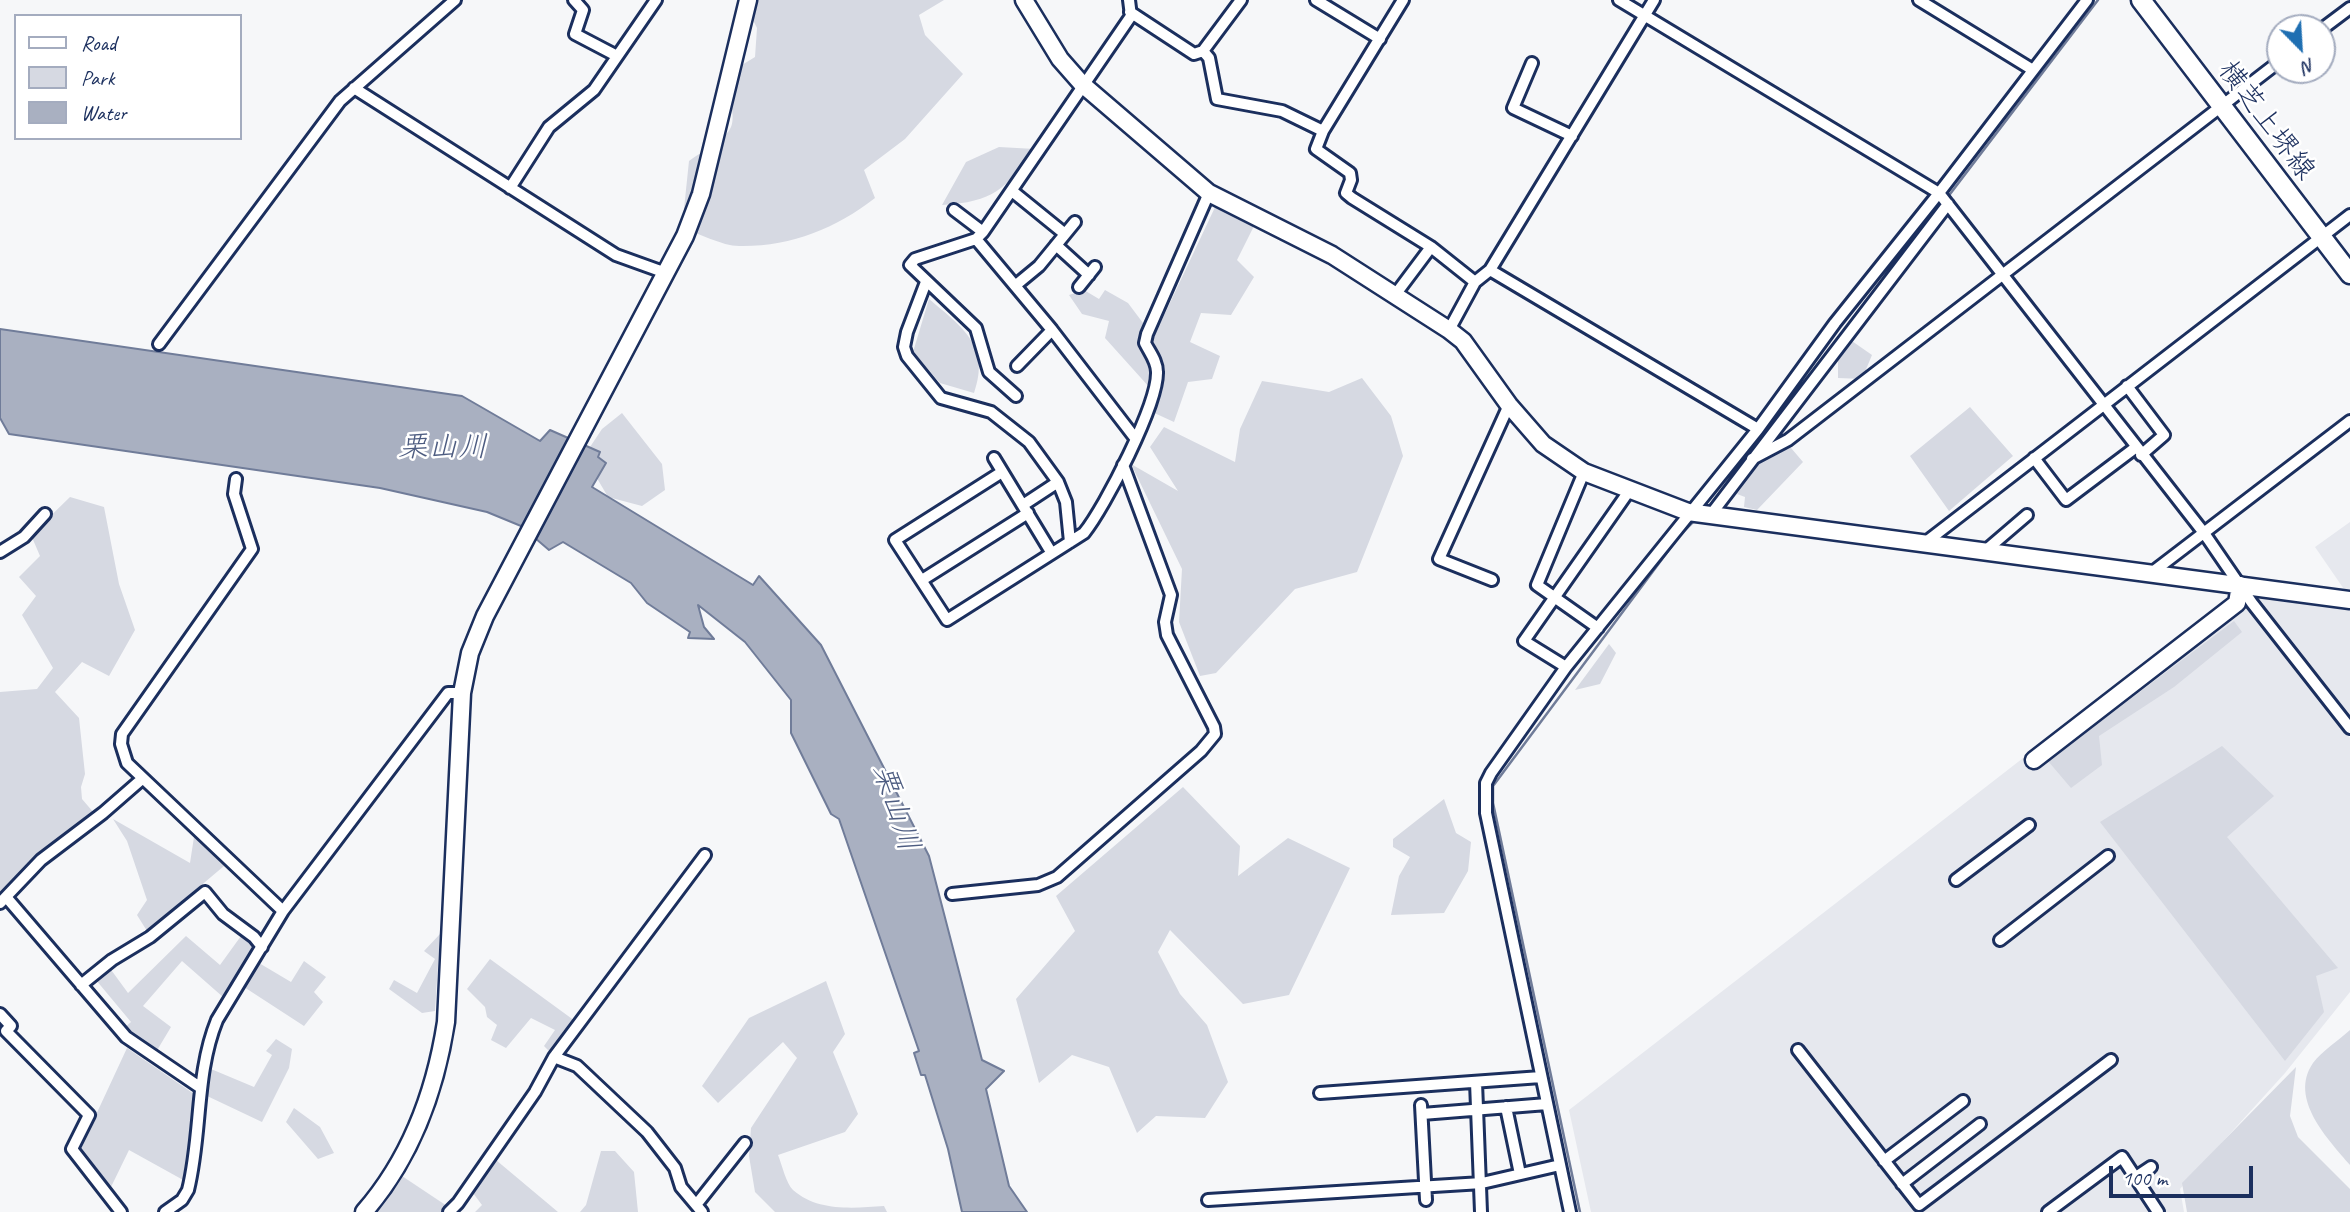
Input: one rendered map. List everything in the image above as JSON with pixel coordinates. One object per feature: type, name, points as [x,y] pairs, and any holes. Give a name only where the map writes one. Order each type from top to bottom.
[{"type":"main road","name":"横芝上堺線","points":[[2141,0],[2350,274]]},
{"type":"street","points":[[159,344],[207,276],[340,101],[455,0]]},
{"type":"street","points":[[574,0],[583,10],[575,34],[617,56]]},
{"type":"street","points":[[510,188],[549,127],[594,90],[656,0]]},
{"type":"street","points":[[364,1212],[393,1174],[410,1143],[428,1102],[439,1065],[446,1023],[462,693],[470,653],[485,615],[666,273],[701,194],[748,0]]},
{"type":"street","points":[[1024,0],[1060,59],[1083,84],[1209,193],[1332,255],[1449,330],[1463,341],[1510,405],[1543,443],[1584,472],[1629,491],[1709,517],[1926,542],[2350,600]]},
{"type":"street","points":[[1016,396],[989,372],[976,328],[910,265],[915,260],[979,235],[1131,16],[1129,0]]},
{"type":"street","points":[[1130,12],[1194,54],[1203,51],[1241,0]]},
{"type":"street","points":[[1316,0],[1380,39]]},
{"type":"street","points":[[1403,0],[1323,131],[1316,149],[1350,173],[1351,180],[1346,192],[1431,247],[1475,282]]},
{"type":"street","points":[[1619,0],[1940,193],[2138,452],[2204,533],[2240,585],[2350,728]]},
{"type":"street","points":[[1449,330],[1475,282],[1490,270],[1654,0]]},
{"type":"street","points":[[1919,0],[2033,70]]},
{"type":"street","points":[[1570,1212],[1484,798],[1491,772],[1566,667],[1688,512],[1758,429],[1835,323],[1940,193],[2087,0]]},
{"type":"street","points":[[1203,51],[1209,58],[1217,99],[1282,111],[1323,131]]},
{"type":"street","points":[[1532,63],[1513,108],[1572,136]]},
{"type":"street","points":[[1752,459],[1787,440],[2266,72]]},
{"type":"street","points":[[354,88],[616,255],[666,273]]},
{"type":"street","points":[[1012,191],[1065,234]]},
{"type":"street","points":[[1002,472],[895,540],[947,620],[1070,542],[1093,521],[1123,465],[1156,387],[1156,363],[1146,343],[1147,334],[1209,193]]},
{"type":"street","points":[[1709,517],[1948,204]]},
{"type":"street","points":[[954,210],[979,235],[1135,438]]},
{"type":"street","points":[[1926,542],[2350,215]]},
{"type":"street","points":[[1016,285],[1039,266],[1074,222]]},
{"type":"street","points":[[1056,245],[1092,271],[1079,287]]},
{"type":"street","points":[[1395,295],[1431,247]]},
{"type":"street","points":[[1490,270],[1758,429]]},
{"type":"street","points":[[926,282],[907,332],[904,347],[907,356],[941,398],[991,412],[1029,442],[1058,482],[1066,502],[1070,542]]},
{"type":"street","points":[[1017,366],[1052,330]]},
{"type":"street","points":[[2034,458],[2066,500],[2164,435],[2126,386]]},
{"type":"street","points":[[1492,580],[1439,559],[1510,405]]},
{"type":"street","points":[[2150,574],[2350,421]]},
{"type":"street","points":[[994,458],[1051,552]]},
{"type":"street","points":[[951,894],[1038,885],[1057,877],[1201,751],[1215,734],[1214,727],[1167,635],[1165,622],[1171,594],[1123,465]]},
{"type":"street","points":[[1584,472],[1537,585],[1598,628]]},
{"type":"street","points":[[236,479],[234,494],[252,549],[122,734],[122,754],[142,779],[283,911]]},
{"type":"street","points":[[922,580],[1026,509],[1058,482]]},
{"type":"street","points":[[1566,667],[1524,641],[1629,491]]},
{"type":"street","points":[[0,552],[24,537],[45,514]]},
{"type":"street","points":[[1985,551],[2027,514]]},
{"type":"street","points":[[2034,760],[2237,603],[2240,585]]},
{"type":"street","points":[[165,1212],[182,1200],[188,1190],[200,1119],[201,1088],[211,1037],[218,1020],[283,911],[448,693],[462,693]]},
{"type":"street","points":[[142,779],[103,813],[41,860],[4,900],[126,1037],[201,1088]]},
{"type":"street","points":[[1956,880],[2029,825]]},
{"type":"street","points":[[449,1212],[535,1092],[554,1057],[705,855]]},
{"type":"street","points":[[2000,940],[2108,856]]},
{"type":"street","points":[[81,985],[112,960],[150,937],[205,892],[222,914],[246,930],[262,947]]},
{"type":"street","points":[[0,1014],[11,1026],[6,1031],[89,1115],[72,1149],[121,1212]]},
{"type":"street","points":[[1798,1050],[1919,1206],[2110,1060]]},
{"type":"street","points":[[554,1057],[577,1066],[647,1132],[676,1168],[681,1187],[699,1208],[745,1143]]},
{"type":"street","points":[[1320,1093],[1541,1077]]},
{"type":"street","points":[[1476,1082],[1482,1212]]},
{"type":"street","points":[[1884,1161],[1964,1101]]},
{"type":"street","points":[[1426,1194],[1421,1109],[1476,1110],[1547,1104]]},
{"type":"street","points":[[1506,1107],[1520,1174]]},
{"type":"street","points":[[1902,1184],[1980,1124]]},
{"type":"street","points":[[2048,1212],[2122,1157],[2158,1212]]},
{"type":"street","points":[[1208,1200],[1426,1194],[1560,1165]]},
{"type":"street","points":[[2136,1177],[2151,1167]]},
{"type":"shaded area","points":[[2350,522],[2350,730],[2346,733],[2350,738],[2350,992],[2285,1073],[2180,1189],[2184,1212],[1591,1212],[1569,1110],[2236,593],[2333,606],[2348,595],[2315,547]]},
{"type":"green space","points":[[743,0],[944,0],[919,15],[925,35],[963,74],[905,139],[864,170],[875,198],[844,219],[811,234],[776,243],[739,246],[718,242],[682,228],[689,161],[725,135],[733,120],[724,76],[755,57],[757,28]]},
{"type":"green space","points":[[999,147],[1035,149],[997,191],[974,201],[942,205],[966,162]]},
{"type":"green space","points":[[1217,203],[1255,224],[1237,260],[1254,277],[1231,315],[1201,313],[1190,342],[1220,356],[1212,379],[1188,382],[1174,422],[1150,411],[1150,388],[1105,338],[1109,321],[1082,314],[1069,295],[1084,290],[1099,299],[1105,290],[1128,303],[1143,323],[1160,324]]},
{"type":"green space","points":[[929,299],[962,329],[976,350],[979,362],[974,393],[940,383],[913,352]]},
{"type":"green space","points":[[1849,339],[1872,355],[1862,379],[1838,378],[1838,358]]},
{"type":"green space","points":[[1362,378],[1391,416],[1403,456],[1357,572],[1295,589],[1216,673],[1200,676],[1179,622],[1182,569],[1131,464],[1178,491],[1150,447],[1164,427],[1235,462],[1240,429],[1262,381],[1329,392]]},
{"type":"green space","points":[[1970,407],[2013,456],[1949,511],[1910,456]]},
{"type":"green space","points":[[622,413],[662,464],[665,490],[642,506],[608,497],[584,456],[602,429]]},
{"type":"green space","points":[[1780,435],[1803,462],[1757,510],[1744,507],[1745,497],[1737,494]]},
{"type":"green space","points":[[70,497],[104,507],[119,584],[135,630],[109,676],[82,662],[55,692],[79,718],[85,774],[81,787],[82,799],[94,813],[40,851],[0,894],[0,692],[37,689],[53,668],[22,615],[36,596],[19,577],[40,556],[31,535]]},
{"type":"green space","points":[[2234,621],[2242,632],[2174,687],[2099,736],[2102,765],[2071,788],[2048,761]]},
{"type":"green space","points":[[1609,644],[1616,653],[1600,684],[1575,690]]},
{"type":"green space","points":[[2222,746],[2274,796],[2227,837],[2338,968],[2316,976],[2324,1012],[2285,1061],[2100,822]]},
{"type":"green space","points":[[1183,787],[1240,846],[1238,876],[1288,838],[1350,868],[1289,995],[1243,1004],[1170,930],[1158,952],[1180,994],[1207,1025],[1228,1082],[1205,1118],[1156,1116],[1137,1133],[1109,1067],[1072,1055],[1039,1083],[1016,999],[1075,931],[1056,896]]},
{"type":"green space","points":[[1444,799],[1456,833],[1471,842],[1468,871],[1444,913],[1391,915],[1399,876],[1410,857],[1393,847],[1393,839]]},
{"type":"green space","points":[[113,819],[190,863],[194,837],[224,866],[147,931],[137,915],[147,900],[127,841]]},
{"type":"green space","points":[[440,934],[435,1011],[422,1013],[389,989],[394,980],[417,993],[435,959],[424,951]]},
{"type":"green space","points":[[186,936],[220,965],[241,936],[258,947],[223,997],[182,961],[143,1006],[171,1027],[156,1052],[124,1028],[131,1022],[96,980],[109,967],[128,993]]},
{"type":"green space","points":[[490,959],[575,1021],[551,1053],[544,1046],[555,1030],[531,1018],[506,1048],[491,1040],[497,1025],[487,1017],[485,1007],[467,989]]},
{"type":"green space","points":[[304,961],[326,977],[314,992],[323,1002],[304,1026],[244,987],[259,963],[291,982]]},
{"type":"green space","points":[[826,981],[845,1034],[833,1052],[858,1114],[845,1132],[778,1155],[791,1187],[803,1197],[837,1207],[884,1206],[887,1212],[775,1212],[755,1192],[749,1156],[751,1128],[797,1058],[783,1042],[718,1103],[702,1086],[749,1018]]},
{"type":"green space","points":[[2350,1030],[2350,1165],[2314,1118],[2305,1091],[2313,1063]]},
{"type":"green space","points":[[276,1039],[292,1049],[289,1068],[262,1122],[205,1095],[211,1069],[254,1087],[272,1055],[266,1051]]},
{"type":"green space","points":[[127,1048],[194,1094],[194,1132],[185,1181],[129,1150],[111,1187],[81,1147]]},
{"type":"green space","points":[[2296,1067],[2290,1116],[2298,1137],[2350,1189],[2350,1212],[2187,1212],[2182,1183]]},
{"type":"green space","points":[[294,1108],[320,1127],[334,1153],[318,1159],[286,1122]]},
{"type":"green space","points":[[601,1151],[615,1151],[634,1172],[638,1212],[580,1212],[586,1205]]},
{"type":"green space","points":[[496,1160],[558,1212],[475,1212],[482,1205],[473,1193]]},
{"type":"green space","points":[[402,1176],[447,1206],[441,1212],[374,1212]]},
{"type":"water","name":"栗山川","points":[[0,329],[462,396],[540,441],[550,430],[600,452],[598,457],[606,463],[592,487],[753,585],[759,576],[821,645],[929,856],[982,1060],[1004,1071],[986,1089],[1009,1186],[1027,1212],[962,1212],[948,1149],[925,1075],[921,1075],[914,1053],[919,1051],[839,819],[831,814],[791,733],[791,700],[745,642],[698,605],[704,627],[714,639],[688,638],[690,632],[647,603],[631,583],[563,542],[549,550],[521,526],[487,512],[380,488],[9,434],[0,418]]},
{"type":"waterway","points":[[1947,198],[2098,0]]},
{"type":"waterway","points":[[1580,1212],[1493,803],[1493,786],[1680,535],[1695,520]]}]
